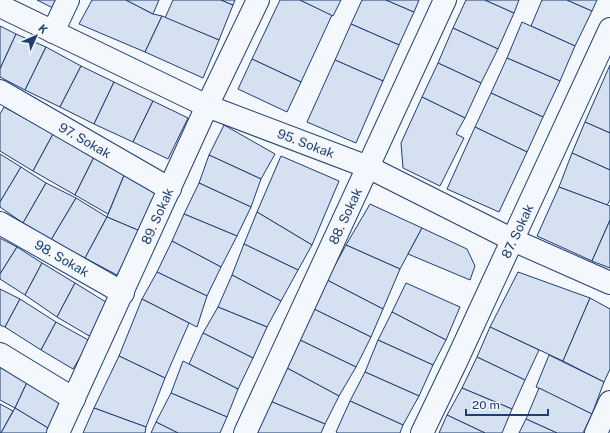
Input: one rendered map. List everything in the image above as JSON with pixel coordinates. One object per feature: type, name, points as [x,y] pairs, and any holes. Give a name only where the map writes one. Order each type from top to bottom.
[{"type":"street","points":[[53,32],[68,0]]},
{"type":"street","name":"89. Sokak","points":[[58,433],[258,0]]},
{"type":"street","name":"88. Sokak","points":[[246,433],[445,0]]},
{"type":"street","name":"95. Sokak","points":[[0,6],[208,106],[368,167],[513,240],[610,283]]},
{"type":"street","name":"87. Sokak","points":[[422,433],[610,29]]},
{"type":"street","name":"97. Sokak","points":[[0,91],[170,189]]},
{"type":"street","name":"98. Sokak","points":[[0,223],[123,293]]},
{"type":"street","points":[[0,354],[74,399]]},
{"type":"street","points":[[596,433],[610,402]]},
{"type":"building","points":[[37,0],[57,0],[53,8]]},
{"type":"building","points":[[92,0],[126,0],[153,14],[162,16],[145,52],[79,24]]},
{"type":"building","points":[[126,0],[159,0],[153,14]]},
{"type":"building","points":[[173,0],[221,0],[233,5],[219,40],[165,18]]},
{"type":"building","points":[[221,0],[235,0],[233,5]]},
{"type":"building","points":[[280,0],[300,0],[332,15],[301,82],[252,59]]},
{"type":"building","points":[[300,0],[341,0],[333,16]]},
{"type":"building","points":[[362,0],[386,0],[414,12],[399,45],[351,24]]},
{"type":"building","points":[[386,0],[419,0],[414,12]]},
{"type":"building","points":[[466,0],[485,0],[514,13],[498,49],[453,28]]},
{"type":"building","points":[[485,0],[519,0],[514,13]]},
{"type":"building","points":[[542,0],[567,0],[592,11],[575,46],[531,26]]},
{"type":"building","points":[[567,0],[597,0],[592,11]]},
{"type":"building","points":[[162,16],[219,40],[203,78],[145,52]]},
{"type":"building","points":[[522,22],[575,46],[560,81],[507,58]]},
{"type":"building","points":[[351,24],[399,45],[383,81],[335,60]]},
{"type":"building","points":[[0,26],[16,34],[0,69]]},
{"type":"building","points":[[453,28],[498,49],[481,83],[438,63]]},
{"type":"building","points":[[16,34],[46,47],[25,90],[0,77],[0,69]]},
{"type":"building","points":[[46,47],[81,66],[60,107],[25,90]]},
{"type":"building","points":[[507,58],[560,81],[543,117],[491,93]]},
{"type":"building","points":[[252,59],[301,82],[287,112],[238,89]]},
{"type":"building","points":[[335,60],[383,81],[356,143],[307,122]]},
{"type":"building","points":[[438,63],[481,83],[465,118],[422,97]]},
{"type":"building","points":[[610,65],[610,133],[585,122]]},
{"type":"building","points":[[81,66],[114,82],[94,124],[60,107]]},
{"type":"building","points":[[114,82],[153,101],[133,142],[94,124]]},
{"type":"building","points":[[491,93],[543,117],[527,152],[475,127]]},
{"type":"building","points":[[422,97],[465,118],[456,134],[464,138],[440,186],[403,168],[401,143]]},
{"type":"building","points":[[153,101],[188,118],[168,159],[133,142]]},
{"type":"building","points":[[4,107],[53,134],[33,171],[0,151],[0,114]]},
{"type":"building","points":[[585,122],[610,133],[610,170],[572,153]]},
{"type":"building","points":[[224,125],[275,154],[261,179],[209,155]]},
{"type":"building","points":[[475,127],[527,152],[499,212],[447,189]]},
{"type":"building","points":[[53,134],[95,155],[75,195],[33,171]]},
{"type":"building","points":[[572,153],[610,170],[610,200],[607,205],[559,187]]},
{"type":"building","points":[[0,154],[21,167],[0,202]]},
{"type":"building","points":[[95,155],[125,173],[108,214],[75,195]]},
{"type":"building","points":[[209,155],[261,179],[251,207],[199,183]]},
{"type":"building","points":[[281,156],[339,181],[312,245],[257,212]]},
{"type":"building","points":[[21,167],[46,183],[23,223],[0,207],[0,202]]},
{"type":"building","points":[[125,173],[160,188],[140,231],[107,217]]},
{"type":"building","points":[[46,183],[76,198],[51,240],[23,223]]},
{"type":"building","points":[[199,183],[251,207],[237,236],[184,214]]},
{"type":"building","points":[[559,187],[610,206],[610,220],[592,261],[537,236]]},
{"type":"building","points":[[76,198],[107,217],[85,258],[51,240]]},
{"type":"building","points":[[370,204],[422,228],[400,269],[346,245]]},
{"type":"building","points":[[257,212],[312,245],[298,270],[244,244]]},
{"type":"building","points":[[184,214],[237,236],[221,267],[172,241]]},
{"type":"building","points":[[107,217],[140,231],[117,275],[85,258]]},
{"type":"building","points":[[610,220],[610,268],[592,261]]},
{"type":"building","points":[[422,228],[467,249],[475,266],[470,280],[408,254]]},
{"type":"building","points":[[0,238],[17,247],[0,274]]},
{"type":"building","points":[[172,241],[221,267],[207,296],[157,272]]},
{"type":"building","points":[[244,244],[298,270],[281,301],[232,275]]},
{"type":"building","points":[[346,245],[400,269],[383,309],[327,280]]},
{"type":"building","points":[[17,247],[42,263],[25,295],[0,279],[0,274]]},
{"type":"building","points":[[42,263],[75,283],[57,317],[25,295]]},
{"type":"building","points":[[157,272],[207,296],[197,327],[142,299]]},
{"type":"building","points":[[518,272],[590,298],[563,361],[490,327]]},
{"type":"building","points":[[232,275],[281,301],[267,327],[218,307]]},
{"type":"building","points":[[327,280],[383,309],[371,337],[314,309]]},
{"type":"building","points":[[75,283],[109,304],[91,337],[57,317]]},
{"type":"building","points":[[406,283],[460,307],[446,340],[392,312]]},
{"type":"building","points":[[0,289],[20,299],[5,327],[0,325]]},
{"type":"building","points":[[590,298],[610,309],[610,369],[604,382],[563,361]]},
{"type":"building","points":[[20,299],[56,322],[41,350],[5,327]]},
{"type":"building","points":[[142,299],[189,323],[165,378],[119,356]]},
{"type":"building","points":[[218,307],[267,327],[253,358],[203,333]]},
{"type":"building","points":[[314,309],[371,337],[356,367],[300,340]]},
{"type":"building","points":[[392,312],[446,340],[433,365],[378,340]]},
{"type":"building","points":[[56,322],[90,341],[73,369],[41,350]]},
{"type":"building","points":[[490,327],[539,350],[525,380],[477,357]]},
{"type":"building","points":[[203,333],[253,358],[238,389],[189,364]]},
{"type":"building","points":[[300,340],[356,367],[339,396],[287,368]]},
{"type":"building","points":[[378,340],[433,365],[419,396],[365,372]]},
{"type":"building","points":[[549,355],[604,382],[592,414],[536,387]]},
{"type":"building","points":[[119,356],[165,378],[146,427],[94,408]]},
{"type":"building","points":[[477,357],[525,380],[512,409],[462,388]]},
{"type":"building","points":[[0,359],[30,376],[15,408],[0,400]]},
{"type":"building","points":[[183,361],[238,389],[227,417],[171,393]]},
{"type":"building","points":[[287,368],[339,396],[325,424],[270,401]]},
{"type":"building","points":[[365,372],[419,396],[403,425],[350,401]]},
{"type":"building","points":[[30,376],[68,399],[53,431],[15,408]]},
{"type":"building","points":[[462,388],[512,409],[502,433],[485,433],[447,415]]},
{"type":"building","points":[[539,388],[592,414],[583,433],[557,433],[526,419]]},
{"type":"building","points":[[171,393],[227,417],[220,433],[178,433],[156,422]]},
{"type":"building","points":[[270,401],[325,424],[321,433],[255,432]]},
{"type":"building","points":[[350,401],[403,425],[400,433],[336,432]]},
{"type":"building","points":[[0,404],[13,411],[1,433],[0,433]]},
{"type":"building","points":[[15,408],[53,431],[52,433],[1,433]]},
{"type":"building","points":[[94,408],[146,427],[145,433],[83,433]]},
{"type":"building","points":[[447,415],[485,433],[439,433]]},
{"type":"building","points":[[526,419],[557,433],[519,433]]},
{"type":"building","points":[[156,422],[178,433],[151,433]]}]
